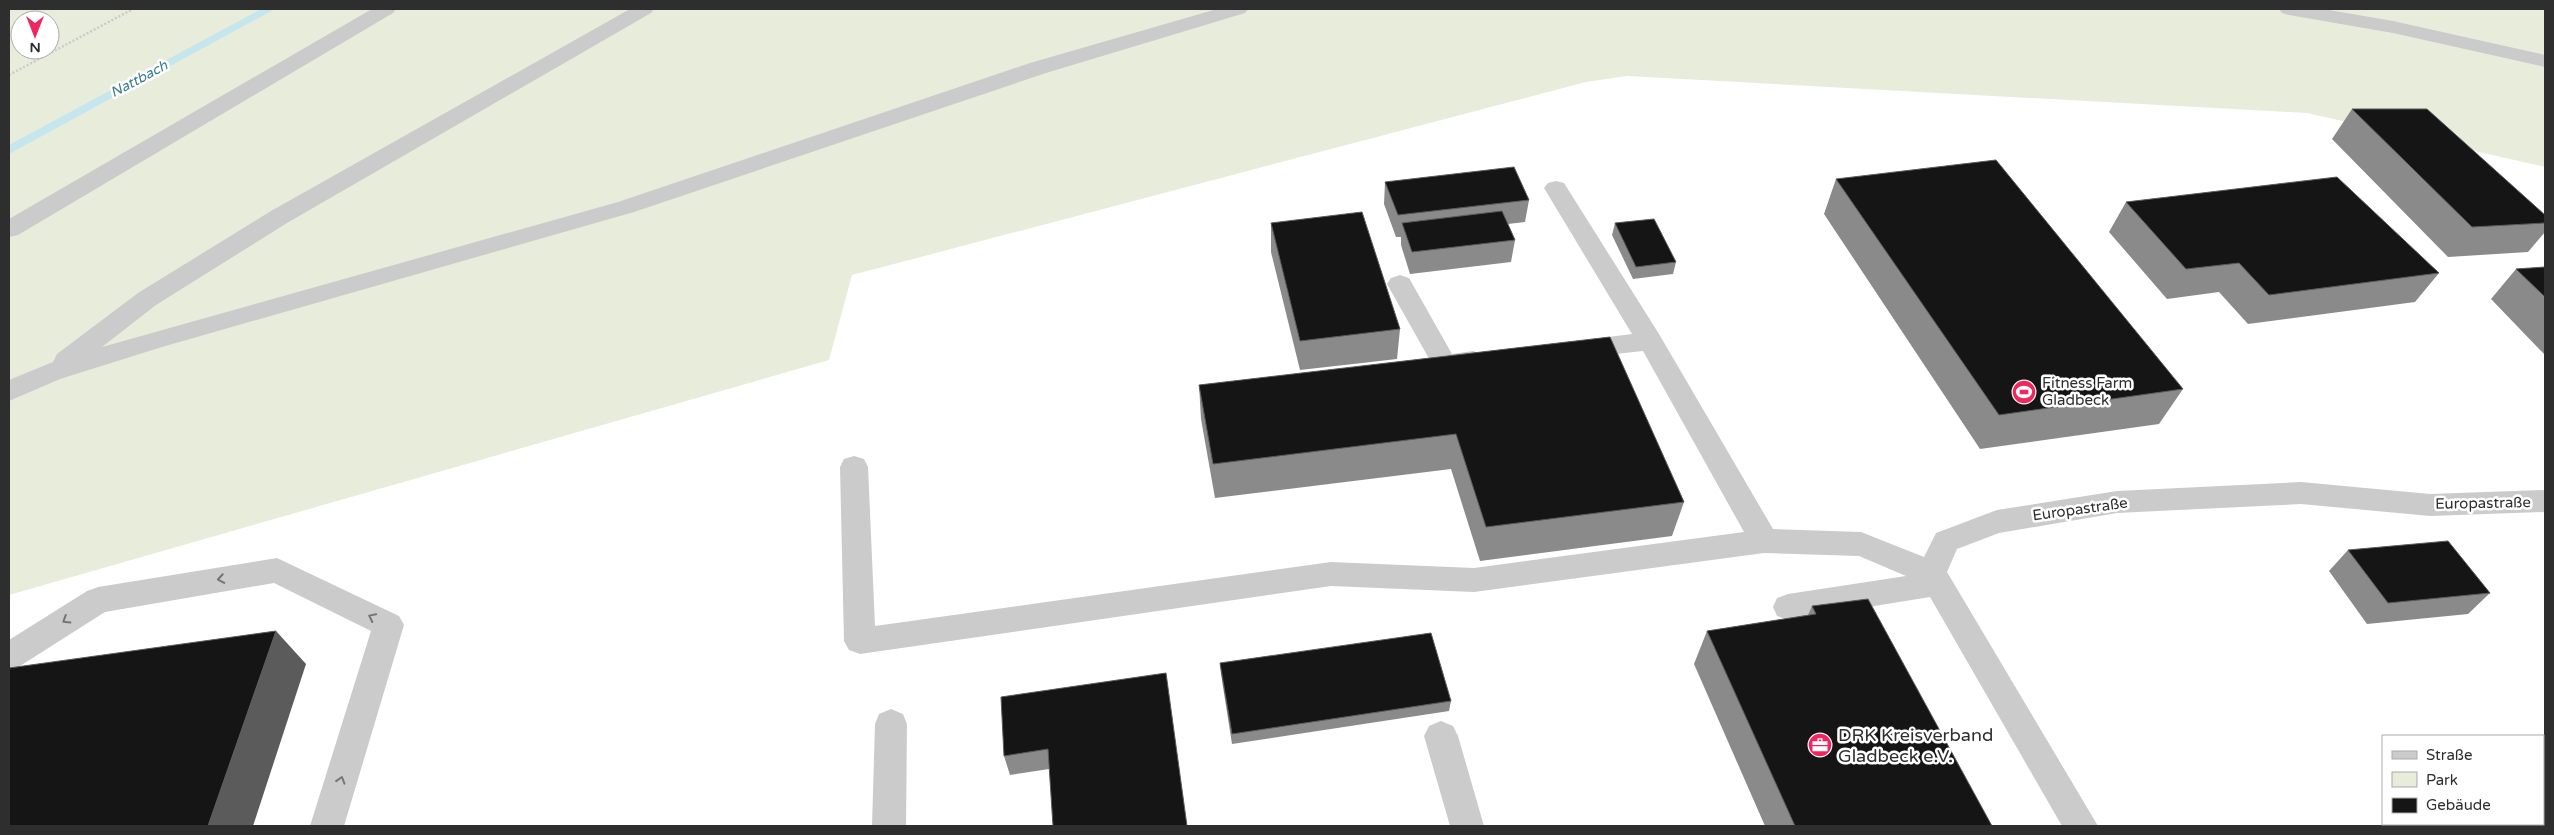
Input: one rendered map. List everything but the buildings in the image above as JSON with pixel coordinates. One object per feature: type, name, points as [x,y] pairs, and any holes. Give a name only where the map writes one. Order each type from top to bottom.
[{"type":"street","points":[[9,229],[271,78],[386,9]]},
{"type":"street","points":[[51,372],[147,299],[279,217],[644,9]]},
{"type":"street","points":[[9,391],[51,372],[626,207],[1038,68],[1238,9]]},
{"type":"street","points":[[2289,9],[2394,27],[2545,61]]},
{"type":"street","points":[[1556,188],[1650,341],[1764,542]]},
{"type":"street","points":[[1400,284],[1445,364],[1494,358]]},
{"type":"street","points":[[1553,352],[1650,341]]},
{"type":"street","points":[[854,467],[860,641],[1331,574],[1474,580],[1764,542],[1861,544],[1935,578],[2081,826]]},
{"type":"street","name":"Europastraße","points":[[1935,578],[1946,541],[1997,522],[2118,502],[2301,493],[2430,505],[2545,501]]},
{"type":"street","points":[[9,656],[98,600],[277,570],[388,625],[327,826]]},
{"type":"street","points":[[1788,607],[1935,578]]},
{"type":"street","points":[[890,826],[891,724]]},
{"type":"street","points":[[1441,736],[1467,826]]},
{"type":"path","points":[[9,75],[133,9]]},
{"type":"green space","points":[[9,9],[2545,9],[2545,167],[2307,113],[1627,76],[1586,82],[852,275],[829,360],[9,595]]},
{"type":"waterway","name":"Nattbach","points":[[9,150],[269,9]]},
{"type":"place","name":"Fitness Farm Gladbeck","points":[[2024,392]]},
{"type":"place","name":"DRK Kreisverband Gladbeck e.V.","points":[[1820,745]]}]
